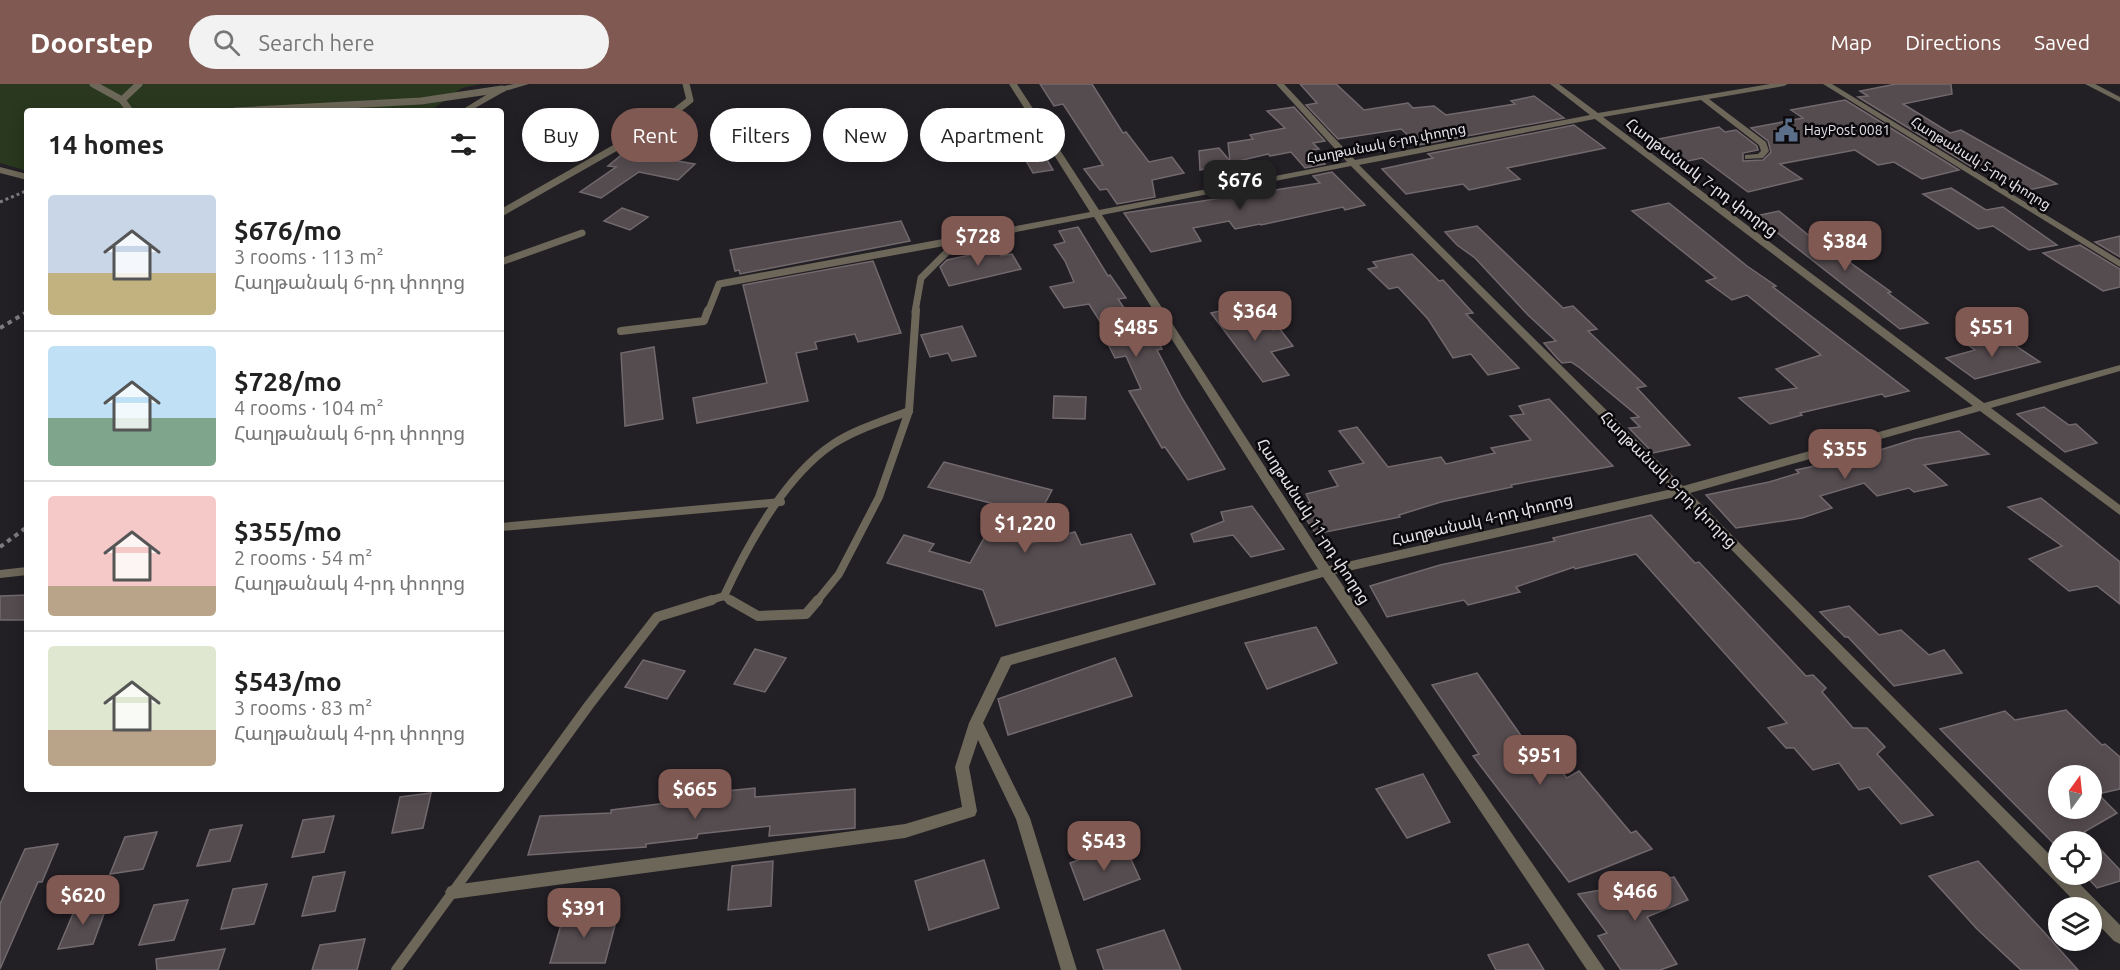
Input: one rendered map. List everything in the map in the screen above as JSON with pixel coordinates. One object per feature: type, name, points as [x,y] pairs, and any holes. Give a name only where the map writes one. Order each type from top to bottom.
[{"type":"street","points":[[469,108],[502,89],[525,84]]},
{"type":"street","name":"Հաղթանակ 11-րդ փողոց","points":[[1013,84],[1326,571],[1598,970]]},
{"type":"street","name":"Հաղթանակ 9-րդ փողոց","points":[[1280,84],[1354,164],[1681,490],[2048,863]]},
{"type":"street","name":"Հաղթանակ 7-րդ փողոց","points":[[1554,84],[1984,406],[2120,511]]},
{"type":"street","name":"Հաղթանակ 6-րդ փողոց","points":[[959,240],[1596,116],[1784,84]]},
{"type":"street","name":"Հաղթանակ 5-րդ փողոց","points":[[1827,84],[2120,264]]},
{"type":"street","points":[[2089,84],[2120,100]]},
{"type":"street","points":[[1703,98],[1763,144],[1765,151],[1760,156],[1748,158]]},
{"type":"street","points":[[0,170],[24,176]]},
{"type":"street","name":"Հաղթանակ 4-րդ փողոց","points":[[453,892],[905,831],[970,811],[962,767],[975,723],[1006,661],[1326,571],[1681,490],[2120,368]]},
{"type":"street","points":[[975,723],[1023,818],[1070,970]]},
{"type":"street","name":"Հաղթանակ 9-րդ փողոց","points":[[2070,885],[2120,936]]},
{"type":"lane","points":[[93,84],[122,100],[128,108]]},
{"type":"lane","points":[[122,100],[139,84]]},
{"type":"lane","points":[[493,84],[502,89]]},
{"type":"lane","points":[[504,211],[664,120],[690,100],[686,84]]},
{"type":"lane","points":[[292,108],[421,101],[502,89]]},
{"type":"lane","points":[[504,261],[582,233]]},
{"type":"lane","points":[[621,331],[704,321],[719,284],[959,240]]},
{"type":"lane","points":[[396,970],[589,705],[657,617],[724,596],[758,616],[806,614],[839,574],[879,497],[909,411],[914,320],[921,278],[959,240]]},
{"type":"lane","points":[[724,596],[739,561],[809,465],[826,449],[852,434],[909,411]]},
{"type":"lane","points":[[504,527],[781,502]]},
{"type":"lane","points":[[0,574],[24,571]]},
{"type":"path","points":[[0,202],[24,192]]},
{"type":"path","points":[[0,328],[24,314]]},
{"type":"path","points":[[0,547],[24,529]]},
{"type":"green space","points":[[0,84],[481,84],[462,88],[434,108],[24,108],[24,170],[0,163]]},
{"type":"building","points":[[1040,84],[1092,84],[1123,133],[1126,132],[1149,162],[1172,157],[1184,173],[1152,180],[1155,197],[1117,204],[1107,189],[1100,190],[1084,169],[1103,165],[1063,104],[1054,106]]},
{"type":"building","points":[[1300,84],[1336,84],[1364,110],[1408,103],[1413,108],[1434,106],[1446,115],[1515,104],[1511,101],[1534,96],[1564,118],[1419,145],[1401,129],[1338,139],[1306,105],[1317,103]]},
{"type":"building","points":[[1896,84],[1951,84],[1952,94],[1903,104],[1950,133],[1961,130],[2057,184],[2028,190],[1984,164],[1972,167],[1858,97],[1868,96],[1860,91]]},
{"type":"building","points":[[1845,100],[1959,170],[1922,179],[1894,162],[1878,165],[1855,150],[1780,164],[1802,179],[1748,192],[1702,158],[1683,162],[1654,140],[1719,127],[1725,132],[1736,130],[1757,146],[1758,150],[1743,153],[1743,161],[1763,160],[1771,152],[1768,141],[1751,128],[1803,118],[1791,110]]},
{"type":"building","points":[[1294,107],[1325,141],[1313,143],[1319,149],[1313,150],[1325,164],[1305,168],[1291,152],[1270,156],[1268,154],[1200,170],[1199,151],[1219,148],[1230,161],[1228,143],[1253,139],[1250,135],[1285,128],[1267,111]]},
{"type":"building","points":[[1574,125],[1605,148],[1507,168],[1520,179],[1469,190],[1463,184],[1406,194],[1382,169],[1433,158],[1428,154]]},
{"type":"building","points":[[613,162],[695,164],[678,180],[639,172],[601,198],[580,192],[616,167],[608,166]]},
{"type":"building","points":[[1027,162],[1048,162],[1053,170],[1033,173]]},
{"type":"building","points":[[1332,172],[1365,205],[1345,210],[1343,207],[1235,229],[1229,221],[1193,228],[1201,241],[1151,252],[1124,213],[1320,183],[1313,176]]},
{"type":"building","points":[[1951,188],[1986,210],[2003,207],[2057,245],[2029,250],[1993,226],[1978,229],[1923,194]]},
{"type":"building","points":[[1669,203],[1747,266],[1776,286],[1773,287],[1909,391],[1885,397],[1882,394],[1800,413],[1802,415],[1770,424],[1739,398],[1797,388],[1776,369],[1821,355],[1747,295],[1732,300],[1706,281],[1716,278],[1632,211]]},
{"type":"building","points":[[622,208],[648,217],[630,230],[604,221]]},
{"type":"building","points":[[1779,211],[1829,252],[1834,251],[1891,292],[1888,293],[1928,323],[1900,329],[1756,216]]},
{"type":"building","points":[[901,221],[910,241],[740,274],[739,270],[735,271],[730,250]]},
{"type":"building","points":[[1477,226],[1563,308],[1573,306],[1597,329],[1588,331],[1646,386],[1637,388],[1690,445],[1653,453],[1629,428],[1640,427],[1631,418],[1639,417],[1580,368],[1571,362],[1562,363],[1557,358],[1544,343],[1556,341],[1528,315],[1475,258],[1457,245],[1445,232]]},
{"type":"building","points":[[1078,227],[1108,276],[1110,275],[1126,298],[1118,299],[1140,332],[1152,330],[1162,349],[1157,350],[1182,398],[1225,469],[1188,480],[1165,447],[1162,448],[1129,391],[1141,389],[1126,356],[1115,358],[1105,338],[1110,337],[1089,304],[1064,308],[1050,287],[1074,282],[1065,261],[1054,245],[1065,242],[1059,231]]},
{"type":"building","points":[[2120,236],[2120,257],[2095,242]]},
{"type":"building","points":[[2080,245],[2120,269],[2120,287],[2103,291],[2043,253]]},
{"type":"building","points":[[997,249],[1001,256],[1012,254],[1021,269],[949,286],[940,267],[947,260]]},
{"type":"building","points":[[1412,254],[1439,281],[1443,280],[1473,313],[1466,314],[1519,368],[1488,375],[1471,354],[1453,358],[1428,319],[1398,287],[1389,289],[1368,269],[1377,267],[1373,262]]},
{"type":"building","points":[[873,261],[901,333],[858,342],[855,334],[815,342],[817,349],[796,353],[808,401],[697,423],[693,398],[767,383],[743,285]]},
{"type":"building","points":[[1232,308],[1238,316],[1258,311],[1273,330],[1279,328],[1293,346],[1271,352],[1289,375],[1263,382],[1211,313]]},
{"type":"building","points":[[962,326],[976,356],[952,361],[948,353],[930,357],[921,335]]},
{"type":"building","points":[[2001,336],[2040,362],[1975,379],[1946,358],[1975,350],[1968,345]]},
{"type":"building","points":[[654,347],[663,419],[625,426],[621,353]]},
{"type":"building","points":[[1054,396],[1086,397],[1085,419],[1053,418]]},
{"type":"building","points":[[1549,399],[1613,466],[1511,485],[1512,487],[1441,502],[1399,515],[1400,517],[1316,534],[1298,507],[1310,502],[1306,494],[1338,486],[1329,471],[1364,463],[1339,431],[1357,427],[1388,467],[1441,457],[1446,464],[1495,453],[1491,448],[1531,440],[1510,416],[1524,414],[1519,406]]},
{"type":"building","points":[[2044,407],[2069,425],[2076,424],[2097,443],[2065,452],[2017,414]]},
{"type":"building","points":[[1959,431],[1989,454],[1924,465],[1947,485],[1914,492],[1909,488],[1877,496],[1864,483],[1820,496],[1832,508],[1802,518],[1736,528],[1706,495],[1769,482],[1799,473],[1796,470],[1861,456],[1915,439]]},
{"type":"building","points":[[944,462],[1052,490],[1023,545],[1075,532],[1081,545],[1131,534],[1155,584],[996,626],[983,590],[887,563],[904,535],[934,544],[929,551],[970,563],[1002,506],[928,487]]},
{"type":"building","points":[[2041,498],[2120,562],[2120,604],[2097,586],[2069,591],[2029,559],[2062,546],[2008,507]]},
{"type":"building","points":[[1252,506],[1284,549],[1251,557],[1233,535],[1194,542],[1191,534],[1224,521],[1221,512]]},
{"type":"building","points":[[1651,515],[1695,563],[1699,562],[1806,676],[1813,675],[1826,688],[1822,692],[1853,728],[1867,728],[1885,747],[1877,754],[1933,815],[1901,824],[1869,787],[1859,790],[1839,763],[1813,770],[1794,748],[1786,748],[1768,728],[1787,723],[1636,554],[1575,569],[1574,567],[1516,587],[1520,592],[1468,605],[1464,600],[1387,617],[1370,586],[1440,565],[1555,541],[1553,538]]},
{"type":"building","points":[[24,595],[24,620],[0,620],[0,596]]},
{"type":"building","points":[[1849,606],[1879,635],[1901,630],[1929,655],[1944,650],[1962,673],[1894,686],[1848,637],[1845,637],[1820,612]]},
{"type":"building","points":[[1316,627],[1337,663],[1267,689],[1245,643]]},
{"type":"building","points":[[755,649],[786,658],[765,692],[734,684]]},
{"type":"building","points":[[1115,658],[1132,696],[1008,735],[998,699]]},
{"type":"building","points":[[643,660],[685,671],[667,699],[625,687]]},
{"type":"building","points":[[1477,673],[1524,740],[1533,737],[1567,778],[1579,771],[1631,833],[1636,831],[1652,849],[1569,882],[1473,756],[1479,754],[1432,685]]},
{"type":"building","points":[[2066,710],[2102,745],[2105,744],[2120,757],[2120,789],[2102,793],[2102,765],[2048,765],[2048,819],[2102,819],[2102,798],[2117,813],[2086,831],[2048,831],[2048,838],[1940,729],[2005,711],[2015,720]]},
{"type":"building","points":[[1423,774],[1450,822],[1407,838],[1376,789]]},
{"type":"building","points":[[755,788],[755,797],[855,789],[855,828],[769,836],[770,826],[698,834],[697,838],[646,844],[646,847],[528,855],[540,816],[611,813],[611,810],[716,797],[716,792]]},
{"type":"building","points":[[431,793],[423,828],[392,833],[400,797]]},
{"type":"building","points":[[334,816],[324,852],[292,857],[303,820]]},
{"type":"building","points":[[242,825],[230,861],[197,866],[210,830]]},
{"type":"building","points":[[157,832],[143,869],[110,874],[125,837]]},
{"type":"building","points":[[58,844],[42,882],[38,882],[0,969],[0,904],[25,849]]},
{"type":"building","points":[[1124,844],[1140,879],[1084,900],[1070,863]]},
{"type":"building","points":[[2102,851],[2120,870],[2120,881],[2097,888],[2094,885],[2102,885]]},
{"type":"building","points":[[984,860],[999,908],[929,930],[915,881]]},
{"type":"building","points":[[773,861],[771,906],[728,910],[732,866]]},
{"type":"building","points":[[1978,861],[2048,936],[2048,951],[2061,951],[2078,970],[2021,970],[1977,929],[1929,876]]},
{"type":"building","points":[[345,872],[335,911],[302,916],[313,877]]},
{"type":"building","points":[[1674,877],[1688,900],[1647,917],[1677,964],[1660,970],[1621,970],[1598,936],[1607,933],[1578,894]]},
{"type":"building","points":[[267,884],[254,924],[221,929],[233,889]]},
{"type":"building","points":[[188,900],[174,940],[139,945],[154,905]]},
{"type":"building","points":[[108,903],[93,944],[58,949],[75,909]]},
{"type":"building","points":[[564,914],[618,914],[605,963],[550,963]]},
{"type":"building","points":[[1164,930],[1181,970],[1104,970],[1097,950]]},
{"type":"building","points":[[365,939],[357,970],[312,970],[320,945]]},
{"type":"building","points":[[1528,944],[1544,970],[1496,970],[1488,955]]},
{"type":"building","points":[[225,949],[218,970],[157,970],[156,959]]},
{"type":"place","name":"HayPost 0081","points":[[1786,130]]}]
